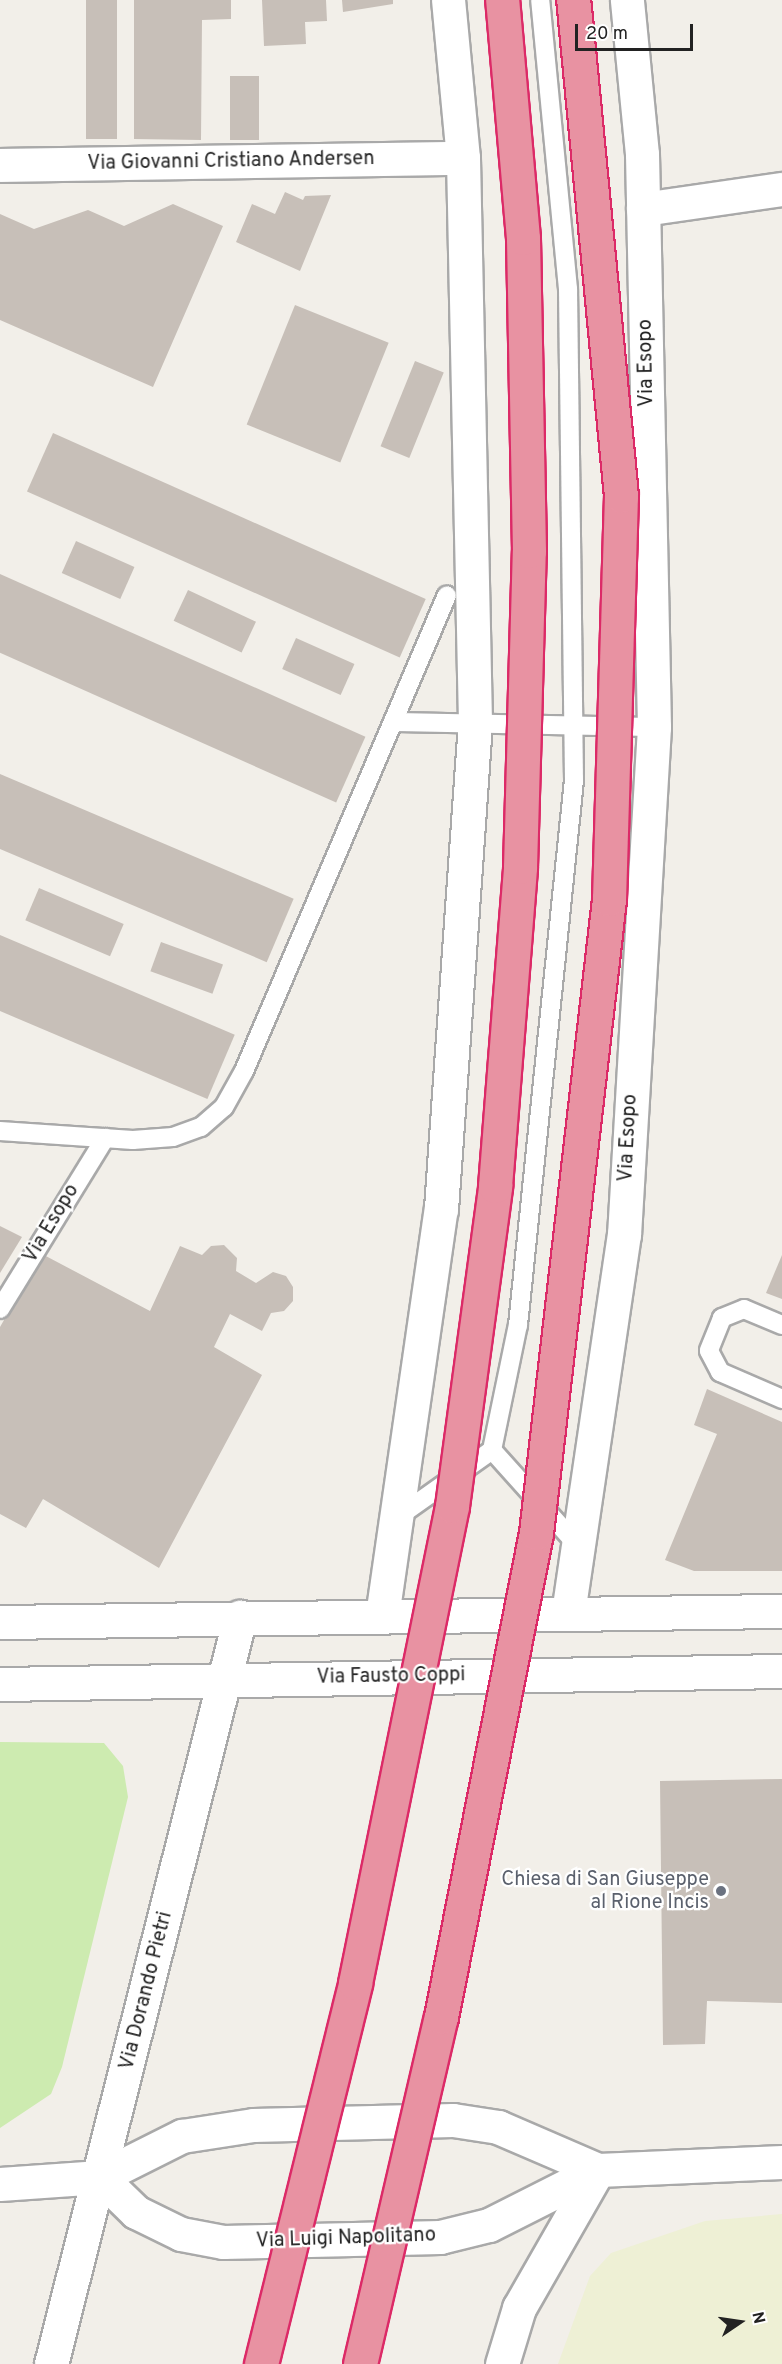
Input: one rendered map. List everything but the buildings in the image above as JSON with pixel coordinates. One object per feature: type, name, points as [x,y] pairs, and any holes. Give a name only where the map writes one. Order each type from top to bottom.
[{"type":"highway","points":[[261,2364],[355,1983],[452,1506],[495,1186],[520,867],[529,551],[523,238],[502,0]]},
{"type":"highway","points":[[360,2364],[441,2017],[536,1533],[609,899],[621,496],[573,0]]},
{"type":"street","points":[[382,1616],[441,1209],[475,722],[463,158],[448,0]]},
{"type":"street","name":"Via Esopo","points":[[568,1613],[624,1235],[654,727],[643,209],[627,0]]},
{"type":"street","name":"Via Giovanni Cristiano Andersen","points":[[0,165],[463,158]]},
{"type":"street","points":[[643,209],[782,189]]},
{"type":"street","points":[[0,1622],[782,1611]]},
{"type":"street","name":"Via Dorando Pietri","points":[[51,2364],[240,1617]]},
{"type":"street","name":"Via Fausto Coppi","points":[[0,1684],[782,1671]]},
{"type":"street","name":"Via Luigi Napolitano","points":[[0,2184],[100,2177],[182,2136],[253,2125],[453,2120],[498,2127],[598,2170]]},
{"type":"street","name":"Via Luigi Napolitano","points":[[100,2177],[136,2212],[181,2234],[223,2242],[440,2237],[489,2225],[598,2170],[782,2162]]},
{"type":"street","points":[[502,2364],[519,2308],[598,2170]]},
{"type":"lane","points":[[395,1519],[492,1450],[518,1325],[574,780],[568,289],[540,0]]},
{"type":"lane","points":[[0,1131],[105,1138],[173,1137],[201,1126],[224,1107],[244,1071],[447,595]]},
{"type":"lane","points":[[393,722],[654,727]]},
{"type":"lane","name":"Via Esopo","points":[[0,1310],[105,1138]]},
{"type":"lane","points":[[782,1325],[744,1309],[722,1318],[709,1351],[720,1372],[782,1400]]},
{"type":"lane","points":[[492,1450],[578,1546]]},
{"type":"green space","points":[[0,1742],[104,1743],[123,1766],[128,1797],[62,2067],[51,2094],[0,2128]]},
{"type":"green space","points":[[782,2214],[782,2364],[558,2364],[590,2276],[611,2253],[705,2221]]},
{"type":"place","name":"Chiesa di San Giuseppe al Rione Incis","points":[[721,1891]]}]
